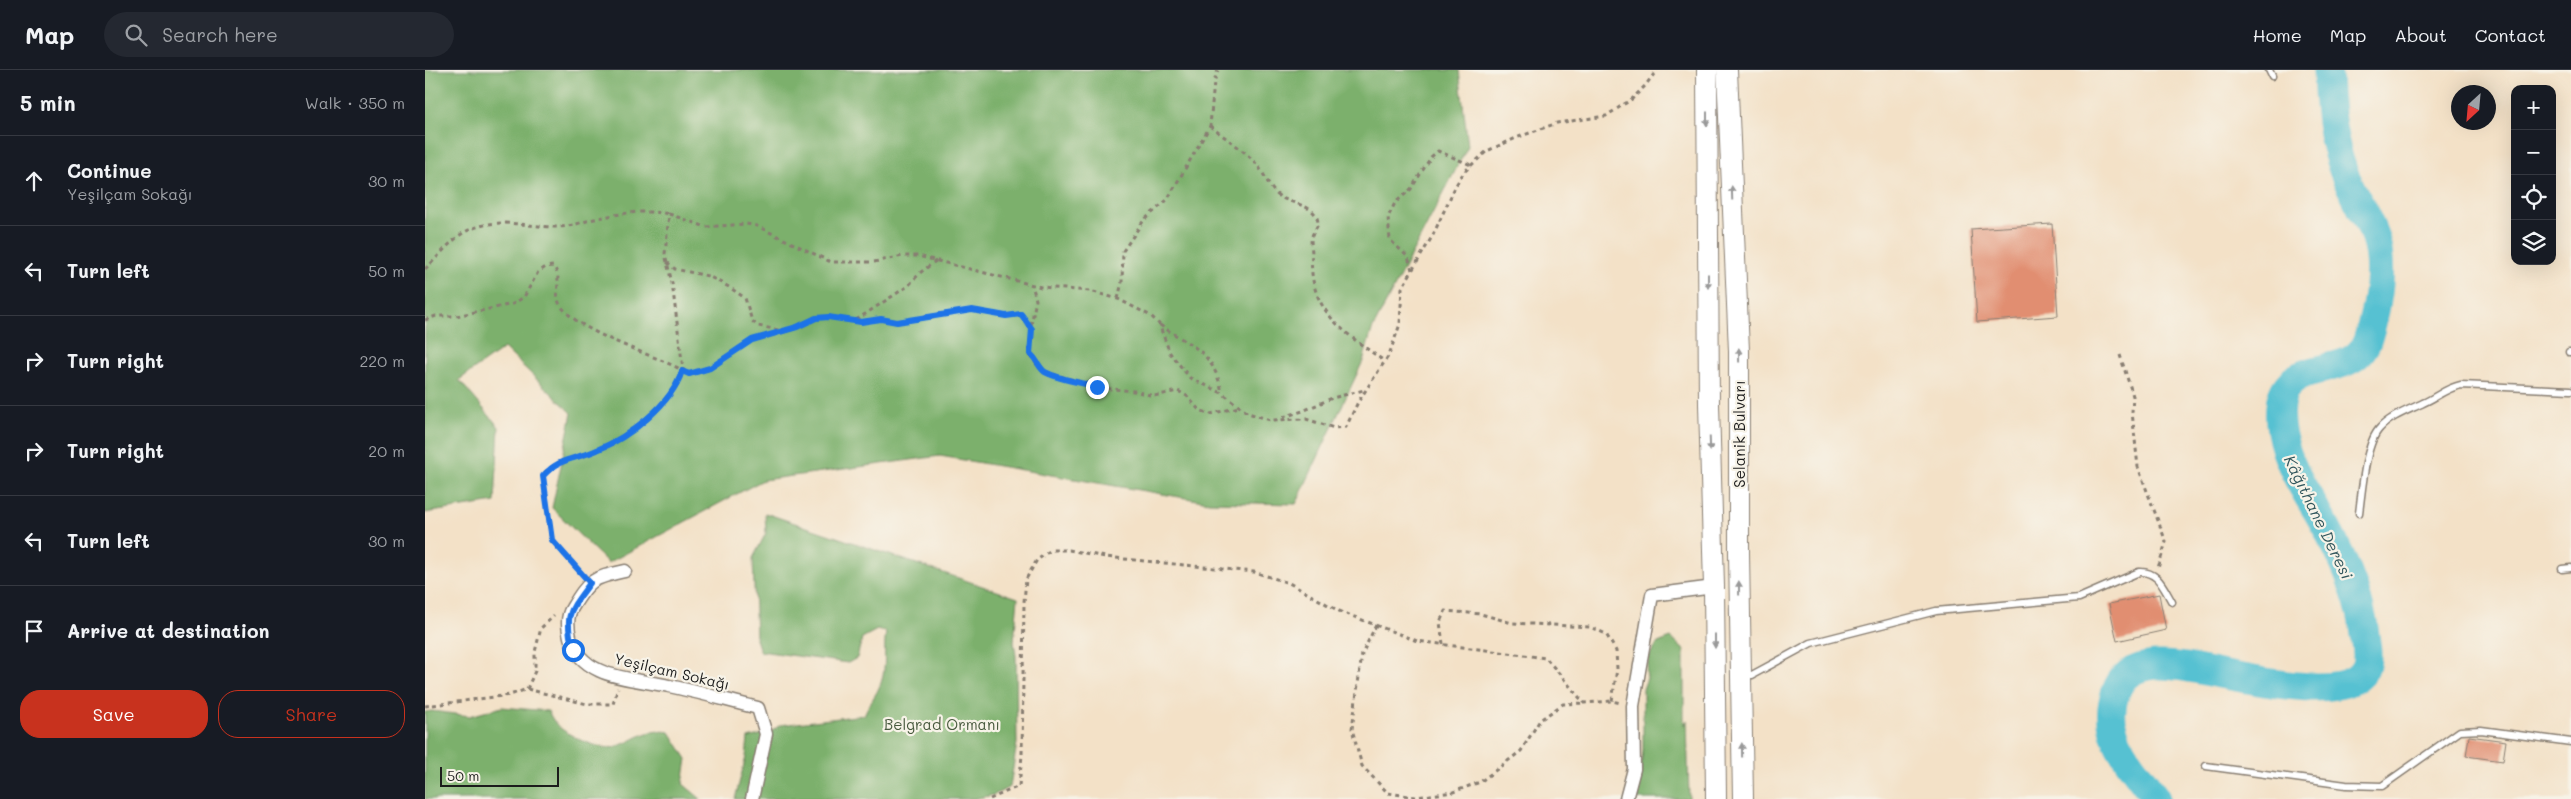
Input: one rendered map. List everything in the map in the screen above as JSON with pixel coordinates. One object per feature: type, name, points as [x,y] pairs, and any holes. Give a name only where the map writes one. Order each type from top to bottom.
[{"type":"main road","name":"Selanik Bulvarı","points":[[1707,70],[1709,404],[1714,587],[1716,799]]},
{"type":"main road","name":"Selanik Bulvarı","points":[[1727,70],[1739,351],[1743,799]]},
{"type":"street","points":[[590,583],[599,576],[625,571]]},
{"type":"street","name":"Yeşilçam Sokağı","points":[[590,583],[570,610],[567,626],[573,650],[593,667],[621,678],[669,686],[758,708],[767,734],[752,799]]},
{"type":"street","points":[[1626,799],[1634,769],[1633,706],[1652,595],[1714,587]]},
{"type":"lane","points":[[2359,513],[2370,446],[2379,428],[2393,418],[2426,402],[2447,388],[2461,385],[2571,390]]},
{"type":"lane","points":[[2562,569],[2571,568]]},
{"type":"lane","points":[[1741,676],[1753,675],[1811,643],[1936,611],[2079,598],[2139,572],[2156,575],[2172,602]]},
{"type":"lane","points":[[2206,766],[2346,785],[2382,786],[2460,731],[2481,730],[2571,742]]},
{"type":"path","points":[[1118,299],[1122,282],[1123,252],[1144,220],[1167,200],[1210,126],[1214,82],[1218,70]]},
{"type":"path","points":[[1159,324],[1170,353],[1180,368],[1198,383],[1222,393],[1239,407],[1258,417],[1306,419],[1340,429],[1345,427],[1365,390],[1384,361],[1401,324],[1403,288],[1433,235],[1455,185],[1471,165],[1487,151],[1545,127],[1557,123],[1606,116],[1632,99],[1657,70]]},
{"type":"path","points":[[1210,126],[1253,161],[1277,195],[1311,211],[1317,218],[1318,225],[1311,237],[1312,272],[1317,299],[1337,325],[1384,361]]},
{"type":"path","points":[[1412,271],[1408,257],[1391,240],[1388,217],[1391,208],[1411,190],[1431,157],[1438,151],[1471,165]]},
{"type":"path","points":[[425,269],[468,230],[485,224],[517,222],[557,227],[629,212],[651,211],[669,214],[706,228],[746,224],[757,226],[831,262],[874,262],[903,256],[937,260],[1032,284],[1090,291],[1118,299],[1151,316],[1159,324],[1200,350],[1211,361],[1218,375],[1222,393]]},
{"type":"path","points":[[590,583],[552,540],[543,476],[554,464],[598,450],[633,431],[671,391],[682,371],[673,283],[667,261],[665,241],[669,214]]},
{"type":"path","points":[[855,321],[908,286],[921,272],[937,260]]},
{"type":"path","points":[[667,261],[675,269],[708,276],[745,298],[752,321],[758,326],[785,331]]},
{"type":"path","points":[[425,320],[430,317],[456,316],[513,304],[524,296],[538,272],[546,267],[553,266],[558,277],[557,298],[565,312],[597,333],[611,337],[689,374],[710,368],[752,340],[785,331],[816,318],[828,317],[855,321],[881,319],[897,322],[972,310],[1006,316],[1021,314],[1031,327]]},
{"type":"path","points":[[1032,284],[1036,300],[1031,327],[1030,354],[1038,366],[1047,373],[1102,388],[1135,391],[1154,396],[1178,391],[1187,396],[1199,410],[1211,414],[1239,407]]},
{"type":"path","points":[[2120,354],[2133,396],[2132,412],[2139,467],[2166,542],[2156,575]]},
{"type":"path","points":[[1277,419],[1303,411],[1324,401],[1365,390]]},
{"type":"path","points":[[990,799],[1019,786],[1022,755],[1023,602],[1026,579],[1037,560],[1051,550],[1069,550],[1105,557],[1255,572],[1289,583],[1321,602],[1417,641],[1546,658],[1584,703]]},
{"type":"path","points":[[1443,644],[1440,622],[1445,611],[1481,614],[1512,624],[1590,627],[1606,634],[1616,651],[1617,669],[1612,701]]},
{"type":"path","points":[[527,689],[535,671],[535,652],[541,628],[552,620],[556,612]]},
{"type":"path","points":[[1377,625],[1362,654],[1352,729],[1362,766],[1388,793],[1416,797],[1453,792],[1479,782],[1521,751],[1540,720],[1563,704],[1612,701],[1633,706]]},
{"type":"path","points":[[425,706],[509,695],[527,689],[587,704],[613,704],[621,678]]},
{"type":"green space","points":[[425,70],[1459,70],[1468,146],[1372,330],[1363,361],[1296,504],[1209,502],[940,456],[763,480],[608,563],[552,508],[572,413],[504,348],[459,380],[499,427],[495,502],[425,513]]},
{"type":"green space","name":"Belgrad Ormanı","points":[[765,513],[1018,598],[1014,642],[1016,656],[1017,743],[1010,787],[994,795],[972,799],[735,799],[746,757],[748,738],[771,732],[780,725],[864,715],[879,687],[884,670],[886,632],[877,630],[862,638],[857,658],[848,663],[760,651],[756,639],[753,558],[766,533]]},
{"type":"green space","points":[[1671,638],[1684,650],[1684,725],[1687,720],[1689,799],[1638,799],[1643,749],[1643,689],[1647,678],[1646,671],[1650,654],[1658,643]]},
{"type":"green space","points":[[502,707],[548,711],[556,724],[567,733],[601,747],[615,747],[647,733],[670,732],[687,759],[683,784],[701,799],[425,799],[425,712],[432,711],[470,716]]},
{"type":"building","points":[[2052,224],[2058,316],[1977,322],[1971,229]]},
{"type":"building","points":[[2159,594],[2166,630],[2117,641],[2109,604]]},
{"type":"building","points":[[2469,736],[2506,741],[2503,761],[2466,756]]},
{"type":"waterway","name":"Kâğıthane Deresi","points":[[2156,799],[2125,756],[2113,729],[2112,712],[2115,694],[2122,680],[2133,671],[2146,666],[2176,666],[2276,684],[2322,687],[2342,684],[2358,677],[2367,661],[2364,627],[2352,583],[2333,540],[2296,474],[2283,442],[2281,431],[2280,404],[2287,387],[2298,377],[2346,362],[2359,353],[2368,338],[2379,288],[2379,262],[2375,238],[2347,179],[2336,146],[2329,108],[2327,70]]},
{"type":"route","points":[[573,650],[567,626],[570,610],[590,583],[552,540],[543,476],[554,464],[598,450],[633,431],[680,380],[682,371],[685,374],[689,374],[710,368],[752,340],[797,327],[816,318],[828,317],[861,322],[881,319],[897,322],[972,310],[1006,316],[1021,314],[1032,329],[1030,354],[1038,366],[1047,373],[1097,387]]}]
